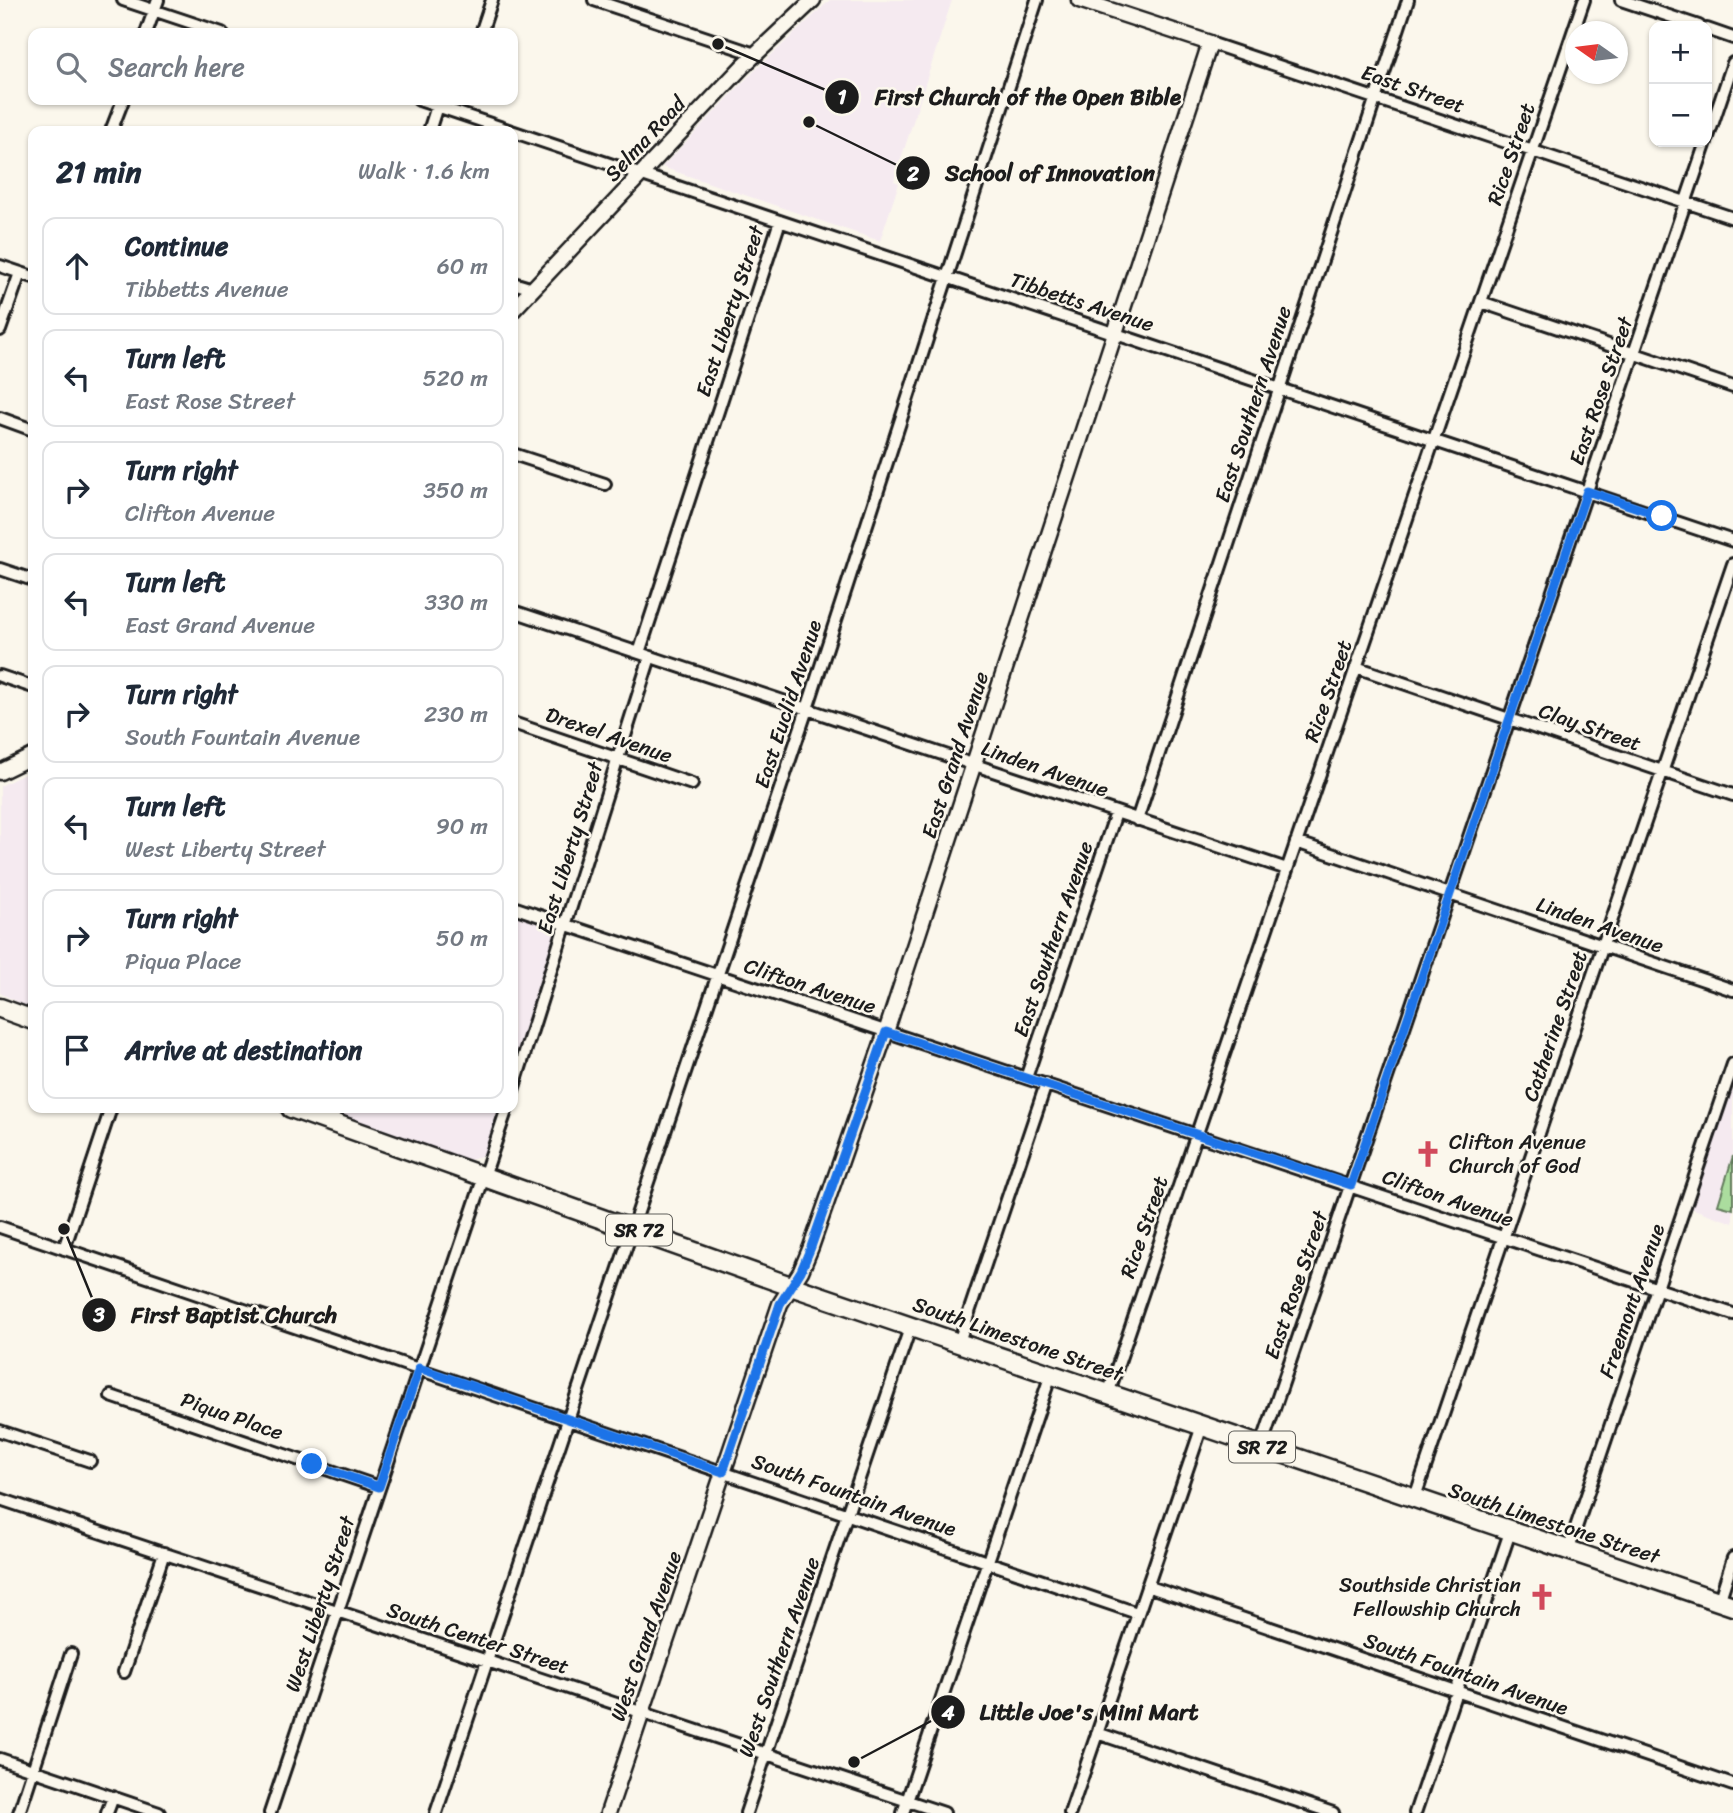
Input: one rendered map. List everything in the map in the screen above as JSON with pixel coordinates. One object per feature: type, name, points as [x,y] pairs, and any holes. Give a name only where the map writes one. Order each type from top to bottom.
[{"type":"main road","points":[[0,1008],[28,1018]]},
{"type":"main road","name":"South Limestone Street","points":[[305,1113],[793,1286],[1414,1500],[1726,1604]]},
{"type":"street","points":[[123,0],[156,5],[210,28]]},
{"type":"street","points":[[483,28],[492,0]]},
{"type":"street","points":[[594,0],[755,54]]},
{"type":"street","name":"Selma Road","points":[[518,305],[755,54],[813,0]]},
{"type":"street","name":"East Euclid Avenue","points":[[436,1813],[807,709],[1037,0]]},
{"type":"street","name":"East Street","points":[[1079,0],[1733,218]]},
{"type":"street","name":"East Southern Avenue","points":[[1137,820],[1408,0]]},
{"type":"street","name":"Rice Street","points":[[1108,1394],[1584,0]]},
{"type":"street","points":[[1621,0],[1684,21]]},
{"type":"street","points":[[148,28],[156,5]]},
{"type":"street","points":[[1712,31],[1733,38]]},
{"type":"street","name":"East Grand Avenue","points":[[723,1472],[780,1304],[793,1286],[811,1247],[886,1032],[1210,43]]},
{"type":"street","name":"East Rose Street","points":[[1712,126],[1733,63]]},
{"type":"street","points":[[113,126],[121,105]]},
{"type":"street","name":"Tibbetts Avenue","points":[[435,105],[499,126]]},
{"type":"street","points":[[454,111],[456,105]]},
{"type":"street","points":[[431,126],[438,106]]},
{"type":"street","name":"Tibbetts Avenue","points":[[518,133],[1733,541]]},
{"type":"street","name":"East Rose Street","points":[[1261,1447],[1705,147]]},
{"type":"street","name":"East Liberty Street","points":[[518,1075],[567,926],[567,914],[617,758],[644,655],[780,221]]},
{"type":"street","points":[[0,266],[28,276]]},
{"type":"street","points":[[0,330],[19,273]]},
{"type":"street","points":[[518,284],[533,289]]},
{"type":"street","points":[[1481,302],[1733,387]]},
{"type":"street","points":[[0,418],[28,428]]},
{"type":"street","points":[[518,456],[605,484]]},
{"type":"street","name":"Catherine Street","points":[[1414,1500],[1733,564]]},
{"type":"street","points":[[0,569],[28,578]]},
{"type":"street","name":"Linden Avenue","points":[[518,613],[1287,869]]},
{"type":"street","name":"Clay Street","points":[[1356,667],[1733,795]]},
{"type":"street","points":[[0,676],[28,685]]},
{"type":"street","name":"Drexel Avenue","points":[[518,725],[692,784]]},
{"type":"street","points":[[0,772],[28,758]]},
{"type":"street","name":"East Southern Avenue","points":[[1026,1078],[1116,813]]},
{"type":"street","name":"Linden Avenue","points":[[1296,842],[1733,990]]},
{"type":"street","name":"Clifton Avenue","points":[[518,909],[1733,1314]]},
{"type":"street","name":"Freemont Avenue","points":[[1568,1551],[1733,1064]]},
{"type":"street","points":[[959,1342],[1046,1084]]},
{"type":"street","points":[[64,1249],[109,1113]]},
{"type":"street","points":[[419,1368],[505,1113]]},
{"type":"street","name":"South Fountain Avenue","points":[[0,1227],[1138,1613]]},
{"type":"street","points":[[847,1513],[911,1325]]},
{"type":"street","name":"West Liberty Street","points":[[270,1813],[419,1368]]},
{"type":"street","points":[[903,1813],[1051,1374]]},
{"type":"street","name":"Piqua Place","points":[[111,1396],[379,1487]]},
{"type":"street","points":[[1070,1813],[1202,1426]]},
{"type":"street","points":[[0,1430],[90,1461]]},
{"type":"street","name":"West Grand Avenue","points":[[608,1813],[723,1472]]},
{"type":"street","name":"South Center Street","points":[[0,1499],[944,1813]]},
{"type":"street","name":"West Southern Avenue","points":[[747,1813],[847,1513]]},
{"type":"street","points":[[1415,1813],[1510,1532]]},
{"type":"street","points":[[124,1672],[164,1553]]},
{"type":"street","points":[[1726,1604],[1733,1558]]},
{"type":"street","name":"South Fountain Avenue","points":[[1147,1586],[1733,1785]]},
{"type":"street","points":[[19,1813],[71,1654]]},
{"type":"street","points":[[1097,1733],[1333,1813]]},
{"type":"street","points":[[0,1759],[159,1813]]},
{"type":"street","points":[[107,1813],[113,1797]]},
{"type":"shaded area","points":[[830,0],[952,0],[894,181],[899,183],[880,241],[662,167],[748,77]]},
{"type":"shaded area","points":[[28,772],[28,1007],[0,993],[0,786]]},
{"type":"shaded area","points":[[518,917],[553,928],[556,935],[518,1050]]},
{"type":"shaded area","points":[[1733,1065],[1733,1223],[1685,1206]]},
{"type":"shaded area","points":[[331,1113],[497,1113],[483,1155],[470,1160]]},
{"type":"green space","points":[[1733,1156],[1733,1209],[1718,1205]]},
{"type":"place","name":"First Church of the Open Bible","points":[[718,44]]},
{"type":"place","name":"School of Innovation","points":[[809,122]]},
{"type":"place","name":"Clifton Avenue Church of God","points":[[1428,1154]]},
{"type":"place","name":"First Baptist Church","points":[[64,1229]]},
{"type":"place","name":"Southside Christian Fellowship Church","points":[[1542,1597]]},
{"type":"place","name":"Little Joe's Mini Mart","points":[[854,1762]]},
{"type":"route","points":[[312,1464],[379,1487],[419,1368],[723,1472],[780,1304],[793,1286],[811,1247],[886,1032],[1351,1185],[1587,491],[1662,516]]}]
